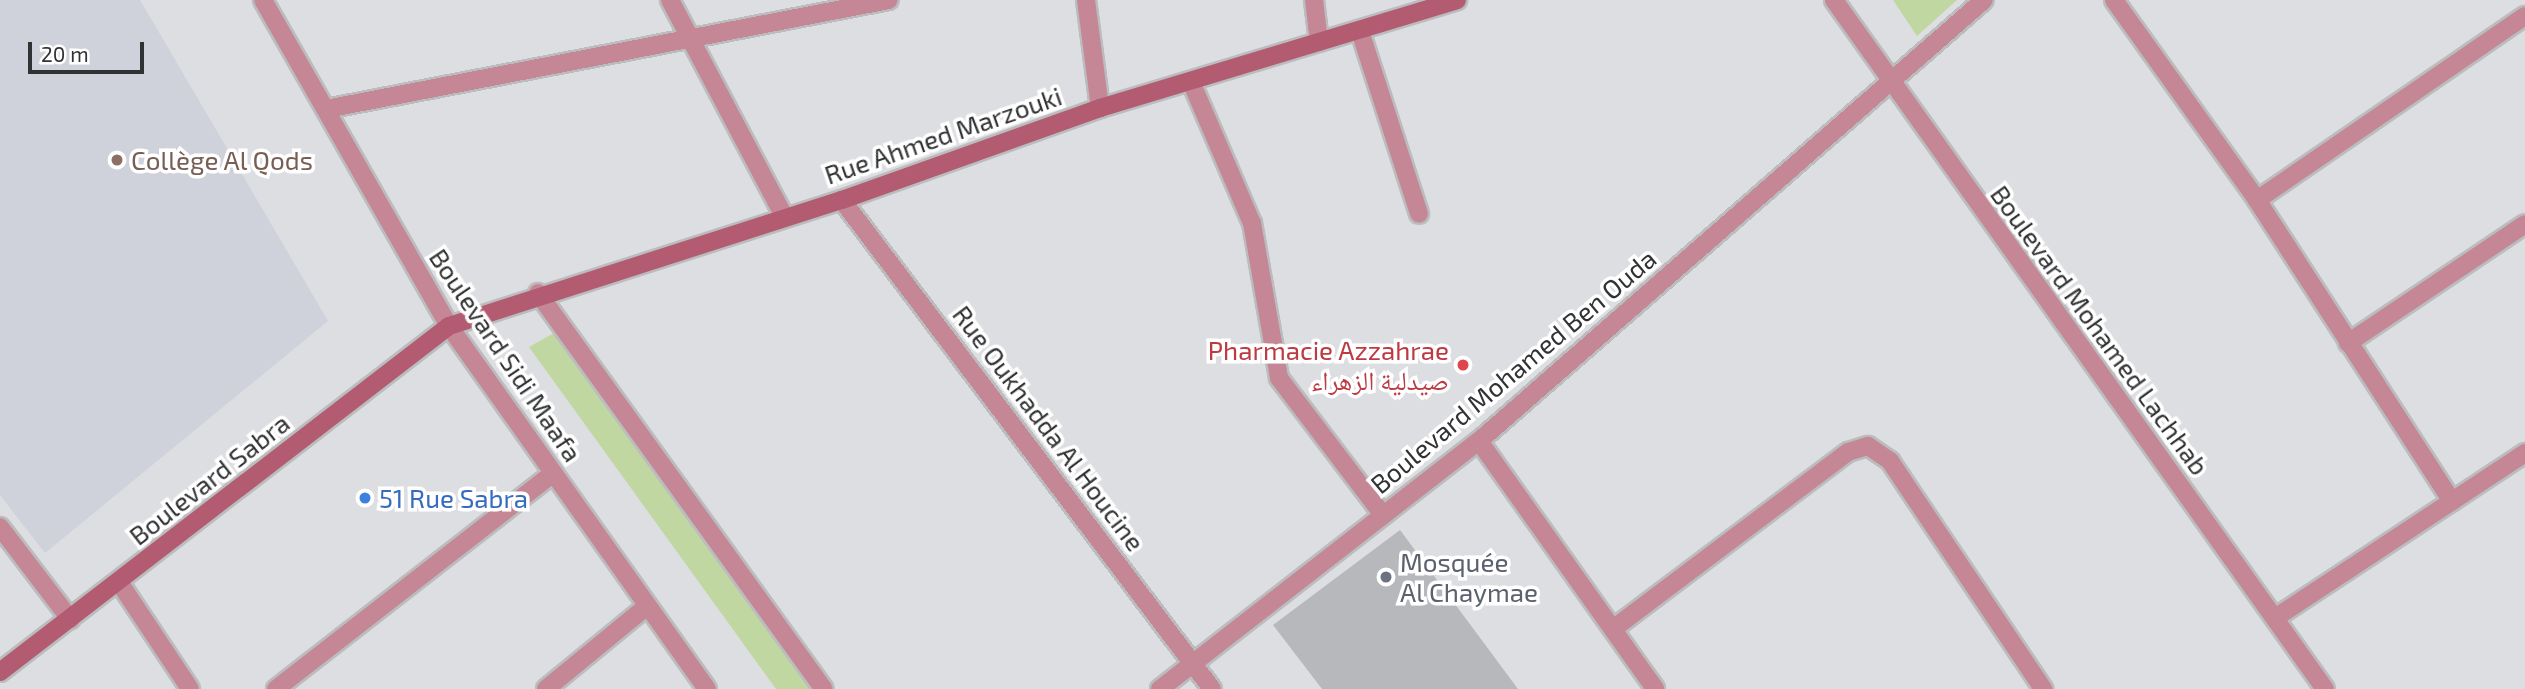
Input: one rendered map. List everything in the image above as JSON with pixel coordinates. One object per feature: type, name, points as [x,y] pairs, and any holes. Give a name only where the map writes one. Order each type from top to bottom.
[{"type":"main road","name":"Rue Ahmed Marzouki","points":[[449,326],[538,293],[783,214],[842,200],[1100,108],[1192,84],[1457,0]]},
{"type":"main road","name":"Boulevard Sabra","points":[[0,671],[70,620],[449,326]]},
{"type":"street","name":"Boulevard Sidi Maafa","points":[[263,0],[449,326],[707,689]]},
{"type":"street","points":[[670,0],[783,214]]},
{"type":"street","points":[[1086,0],[1100,108]]},
{"type":"street","points":[[1314,0],[1319,42]]},
{"type":"street","name":"Boulevard Mohamed Lachhab","points":[[1835,0],[1889,80],[2325,689]]},
{"type":"street","name":"Boulevard Mohamed Ben Ouda","points":[[1160,689],[1479,441],[1889,80],[1984,0]]},
{"type":"street","points":[[2114,0],[2257,200],[2452,502]]},
{"type":"street","points":[[326,109],[691,40],[879,1]]},
{"type":"street","points":[[2257,200],[2525,16]]},
{"type":"street","points":[[1360,31],[1419,214]]},
{"type":"street","points":[[1192,84],[1252,223],[1279,378],[1383,515]]},
{"type":"street","name":"Rue Oukhadda Al Houcine","points":[[842,200],[1212,689]]},
{"type":"street","points":[[2348,343],[2525,224]]},
{"type":"street","points":[[538,293],[824,689]]},
{"type":"street","points":[[1479,441],[1655,689]]},
{"type":"street","points":[[1613,629],[1848,452],[1868,446],[1890,461],[2043,689]]},
{"type":"street","points":[[2275,618],[2525,453]]},
{"type":"street","points":[[276,689],[553,473]]},
{"type":"street","points":[[0,527],[70,620]]},
{"type":"street","points":[[119,582],[190,689]]},
{"type":"street","points":[[546,689],[647,606]]},
{"type":"shaded area","name":"Collège Al Qods","points":[[0,0],[140,0],[328,321],[45,553],[0,495]]},
{"type":"green space","points":[[1893,0],[1957,0],[1917,36]]},
{"type":"green space","points":[[554,333],[811,689],[776,689],[529,347]]},
{"type":"building","name":"Mosquée Al Chaymae","points":[[1400,530],[1518,689],[1322,689],[1273,625]]},
{"type":"place","name":"Collège Al Qods","points":[[117,160]]},
{"type":"place","name":"Pharmacie Azzahrae صيدلية الزهراء","points":[[1463,365]]},
{"type":"place","name":"51 Rue Sabra","points":[[365,498]]},
{"type":"place","name":"Mosquée Al Chaymae","points":[[1386,577]]}]
